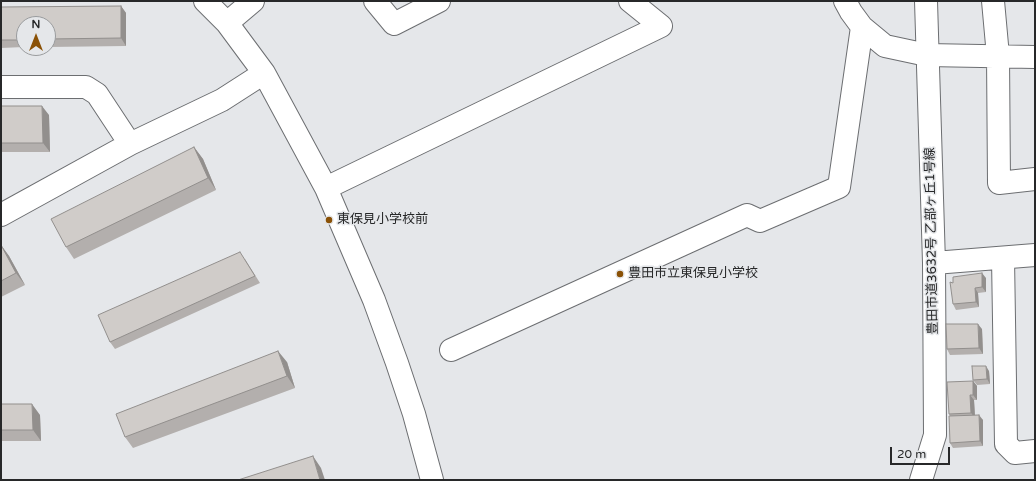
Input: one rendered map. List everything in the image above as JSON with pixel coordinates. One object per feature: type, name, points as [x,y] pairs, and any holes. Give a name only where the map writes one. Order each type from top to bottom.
[{"type":"street","points":[[205,1],[226,23],[264,74],[326,188],[374,300],[397,363],[414,414],[432,480]]},
{"type":"street","points":[[226,23],[253,1]]},
{"type":"street","points":[[375,1],[394,24],[439,1]]},
{"type":"street","points":[[326,188],[661,26],[630,1]]},
{"type":"street","points":[[845,1],[850,12],[862,27],[885,46],[927,55],[1035,57]]},
{"type":"street","name":"豊田市道3632号 乙部ヶ丘1号線","points":[[921,480],[935,434],[934,263],[926,1]]},
{"type":"street","points":[[994,1],[998,56],[999,183],[1035,179]]},
{"type":"street","points":[[451,350],[746,215],[760,221],[839,187],[862,27]]},
{"type":"street","points":[[1,215],[130,144],[222,100],[264,74]]},
{"type":"street","points":[[1,87],[86,87],[97,94],[130,144]]},
{"type":"street","points":[[934,263],[1035,255]]},
{"type":"street","points":[[1003,258],[1006,444],[1015,453],[1035,451]]},
{"type":"building","points":[[121,6],[121,38],[56,39],[56,16],[16,16],[16,40],[1,40],[1,7]]},
{"type":"building","points":[[1,106],[42,106],[43,143],[1,143]]},
{"type":"building","points":[[194,147],[208,178],[66,247],[51,219]]},
{"type":"building","points":[[1,245],[16,273],[1,281]]},
{"type":"building","points":[[240,252],[255,276],[110,342],[98,315]]},
{"type":"building","points":[[982,273],[982,287],[975,288],[976,302],[953,304],[950,282],[953,283],[953,277]]},
{"type":"building","points":[[946,324],[978,324],[979,348],[947,349]]},
{"type":"building","points":[[278,351],[287,376],[125,437],[116,414]]},
{"type":"building","points":[[972,366],[986,366],[987,379],[973,380]]},
{"type":"building","points":[[973,381],[973,395],[970,395],[971,413],[949,414],[947,382]]},
{"type":"building","points":[[1,404],[32,404],[33,430],[1,430]]},
{"type":"building","points":[[979,415],[980,441],[950,443],[949,416]]},
{"type":"building","points":[[313,456],[320,480],[238,480]]},
{"type":"place","name":"東保見小学校前","points":[[329,220]]},
{"type":"place","name":"豊田市立東保見小学校","points":[[620,274]]}]
